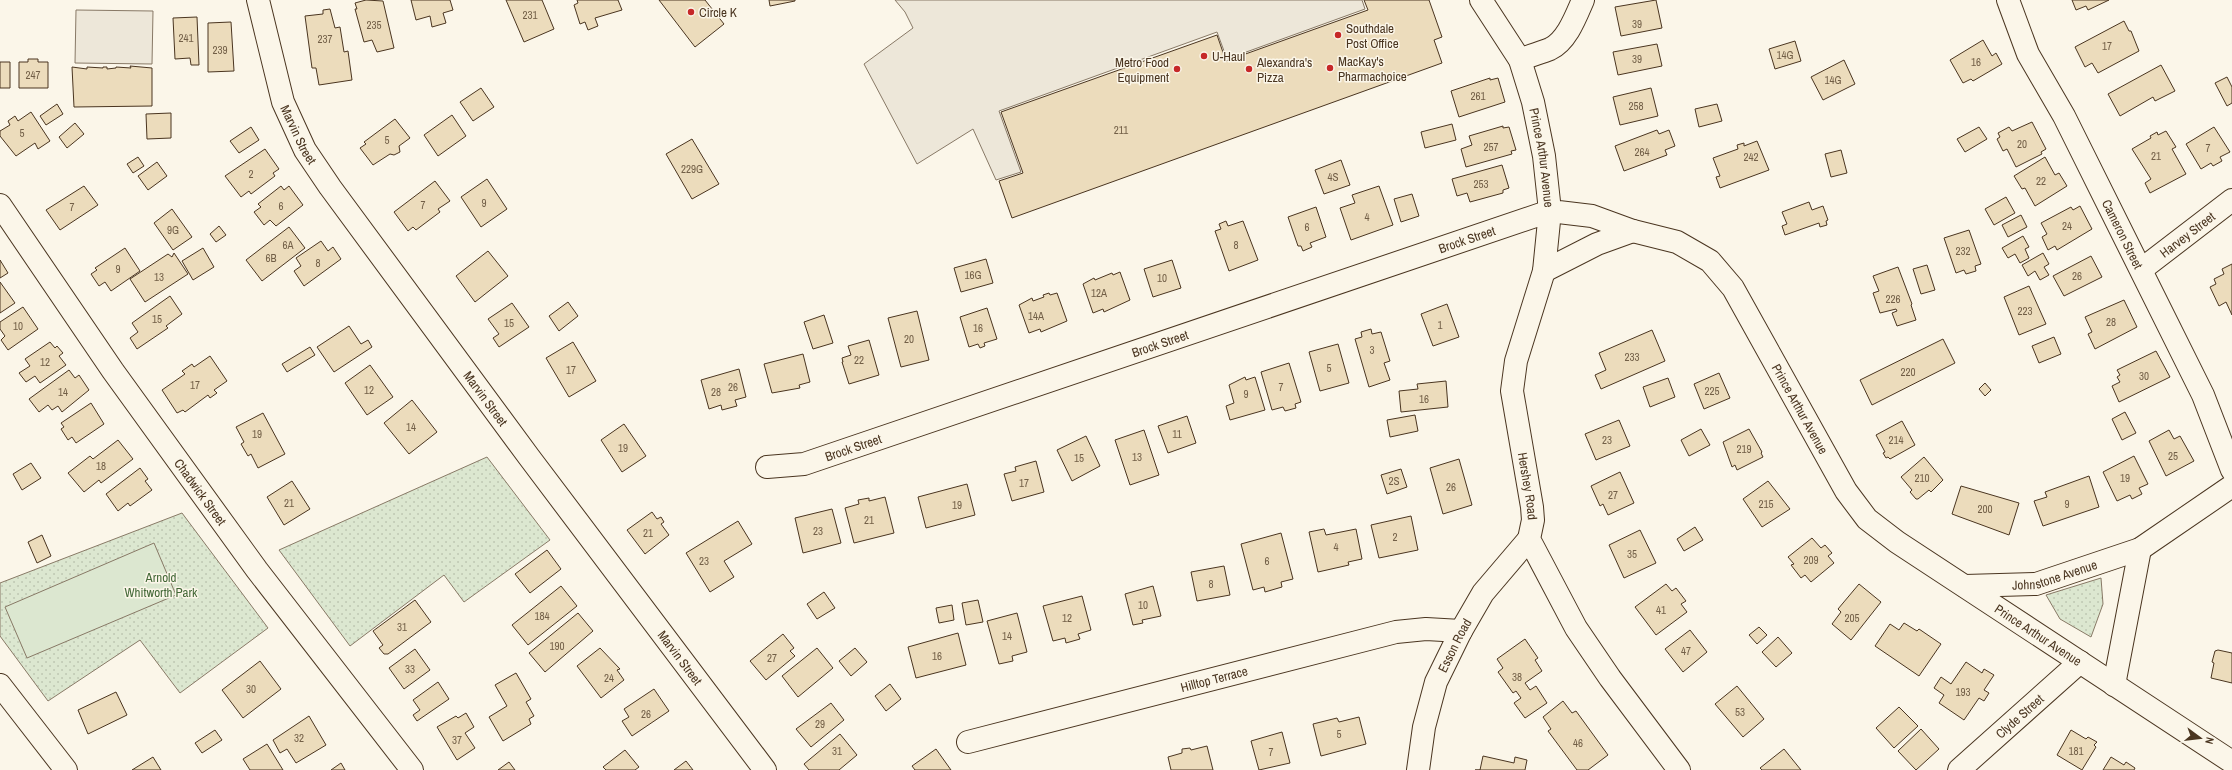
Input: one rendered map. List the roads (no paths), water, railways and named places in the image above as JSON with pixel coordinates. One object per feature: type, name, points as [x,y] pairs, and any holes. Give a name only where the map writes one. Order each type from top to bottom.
[{"type":"street","name":"Marvin Street","points":[[258,0],[283,102],[305,150],[330,187],[524,450],[765,770]]},
{"type":"street","name":"Prince Arthur Avenue","points":[[1481,0],[1520,60],[1535,109],[1544,156],[1550,210],[1592,216],[1633,231],[1677,242],[1710,261],[1733,288],[1846,491],[1863,513],[1897,542],[2232,762]]},
{"type":"street","points":[[1520,60],[1551,48],[1563,37],[1574,21],[1583,0]]},
{"type":"street","name":"Cameron Street","points":[[2008,0],[2028,54],[2064,116],[2203,395],[2232,470]]},
{"type":"street","name":"Harvey Street","points":[[2142,270],[2232,200]]},
{"type":"street","name":"Chadwick Street","points":[[0,205],[113,371],[257,570],[412,770]]},
{"type":"street","name":"Hershey Road","points":[[1550,210],[1544,271],[1516,361],[1512,391],[1532,507],[1533,520],[1529,539],[1576,628],[1610,678],[1679,770]]},
{"type":"street","name":"Brock Street","points":[[767,467],[804,464],[1550,210]]},
{"type":"street","points":[[1544,271],[1597,244],[1633,231]]},
{"type":"street","name":"Johnstone Avenue","points":[[1965,586],[2036,584],[2140,549],[2232,486]]},
{"type":"street","name":"Esson Road","points":[[1418,770],[1424,728],[1436,682],[1461,630],[1483,593],[1529,539]]},
{"type":"street","points":[[2114,685],[2140,549]]},
{"type":"street","name":"Hilltop Terrace","points":[[968,742],[1396,632],[1426,629],[1461,630]]},
{"type":"street","name":"Clyde Street","points":[[1959,770],[2080,662]]},
{"type":"street","points":[[0,685],[66,770]]},
{"type":"place","name":"Circle K","points":[[691,12]]},
{"type":"place","name":"Southdale Post Office","points":[[1338,35]]},
{"type":"place","name":"U-Haul","points":[[1204,56]]},
{"type":"place","name":"MacKay's Pharmachoice","points":[[1330,68]]},
{"type":"place","name":"Metro Food Equipment","points":[[1177,69]]},
{"type":"place","name":"Alexandra's Pizza","points":[[1249,69]]},
{"type":"park label","name":"Arnold Whitworth Park","points":[[161,584]]}]
